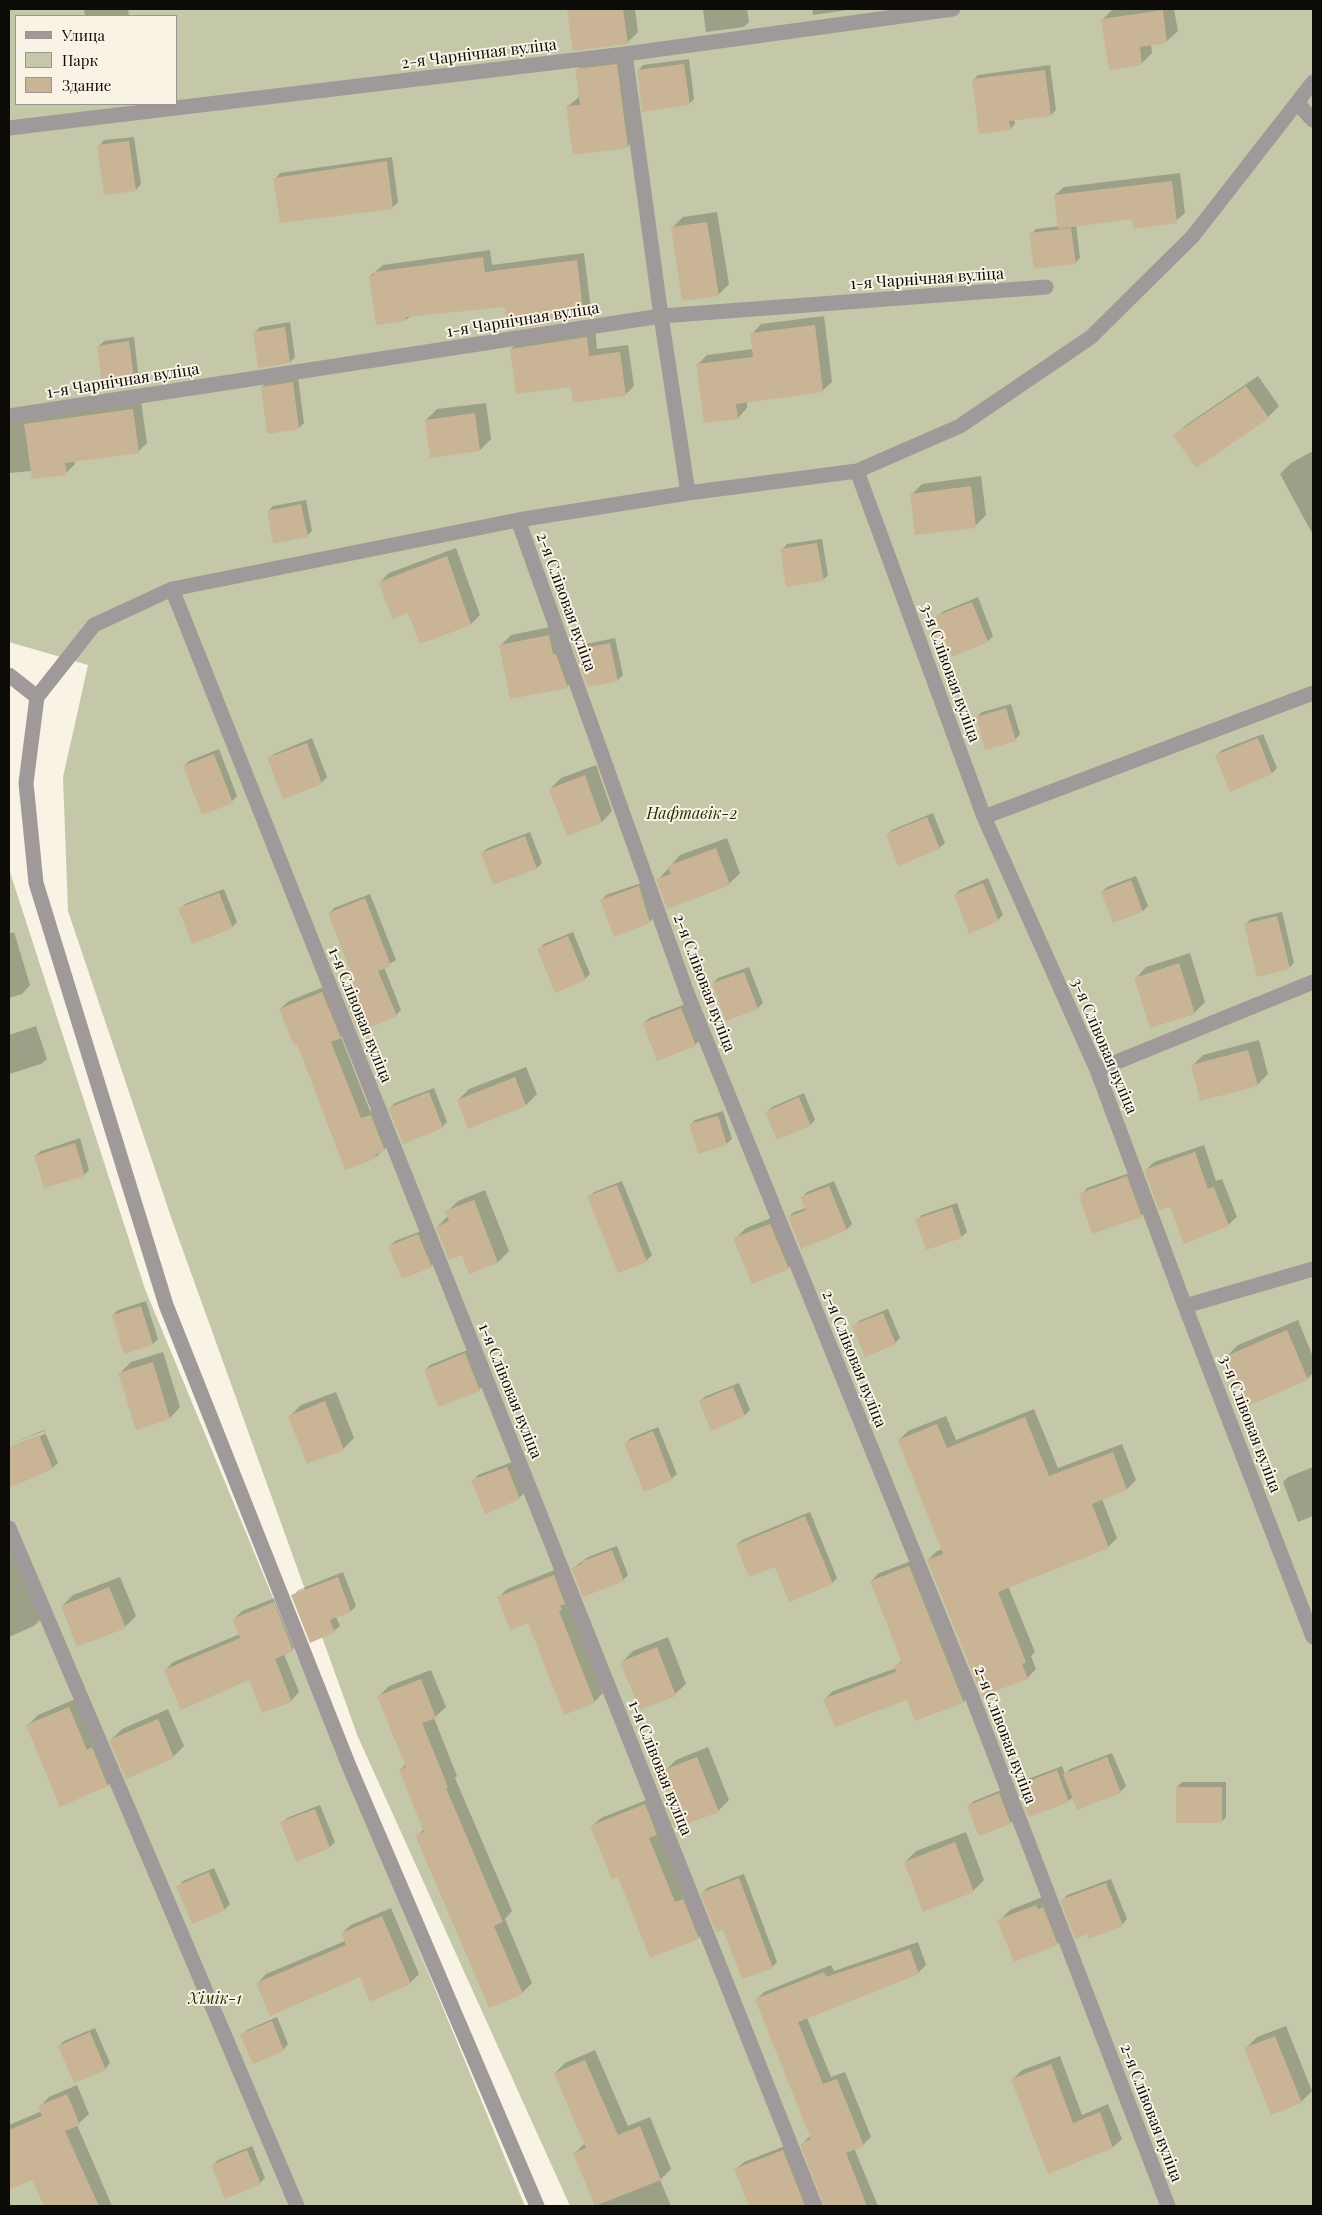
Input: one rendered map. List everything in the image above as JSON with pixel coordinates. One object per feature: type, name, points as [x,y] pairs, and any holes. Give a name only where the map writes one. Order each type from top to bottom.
[{"type":"street","name":"2-я Чарнічная вуліца","points":[[9,128],[626,54],[953,9]]},
{"type":"street","points":[[626,54],[660,316],[688,493]]},
{"type":"street","points":[[537,2206],[349,1766],[166,1305],[36,883],[26,783],[37,697],[94,625],[172,589],[518,520],[688,493],[857,471],[960,426],[1091,337],[1193,236],[1298,104],[1313,82]]},
{"type":"street","points":[[1298,104],[1313,120]]},
{"type":"street","name":"1-я Чарнічная вуліца","points":[[9,416],[660,316],[1046,287]]},
{"type":"street","name":"3-я Слівовая вуліца","points":[[857,471],[984,818],[1097,1070],[1185,1306],[1313,1637]]},
{"type":"street","name":"2-я Слівовая вуліца","points":[[518,520],[687,993],[973,1699],[1168,2206]]},
{"type":"street","name":"1-я Слівовая вуліца","points":[[172,589],[815,2206]]},
{"type":"street","points":[[9,675],[37,697]]},
{"type":"street","points":[[984,818],[1313,693]]},
{"type":"street","points":[[1097,1070],[1313,982]]},
{"type":"street","points":[[1185,1306],[1313,1269]]},
{"type":"street","points":[[9,1528],[297,2206]]},
{"type":"green space","name":"Нафтавік-2","points":[[9,9],[1313,9],[1313,2206],[570,2206],[358,1737],[172,1220],[68,911],[63,777],[88,665],[9,642]]},
{"type":"green space","name":"Хімік-1","points":[[9,869],[145,1289],[525,2206],[9,2206]]},
{"type":"building","points":[[567,9],[623,9],[628,44],[573,51]]},
{"type":"building","points":[[1163,10],[1167,43],[1140,47],[1142,65],[1109,70],[1101,19]]},
{"type":"building","points":[[617,64],[628,148],[573,155],[566,106],[580,105],[575,69]]},
{"type":"building","points":[[684,64],[690,105],[642,112],[637,70]]},
{"type":"building","points":[[1045,70],[1051,116],[1009,121],[1011,130],[979,134],[972,79]]},
{"type":"building","points":[[129,141],[136,191],[104,195],[97,145]]},
{"type":"building","points":[[387,161],[393,209],[280,223],[273,178]]},
{"type":"building","points":[[1172,181],[1177,223],[1133,229],[1132,219],[1058,229],[1054,195]]},
{"type":"building","points":[[707,222],[719,296],[682,301],[671,227]]},
{"type":"building","points":[[1071,228],[1076,264],[1034,269],[1029,233]]},
{"type":"building","points":[[483,257],[485,272],[577,260],[584,318],[508,330],[505,307],[406,317],[406,321],[376,325],[369,276],[374,275],[374,272]]},
{"type":"building","points":[[815,325],[823,392],[736,404],[738,419],[704,423],[696,364],[753,357],[750,333]]},
{"type":"building","points":[[285,327],[290,363],[258,368],[253,332]]},
{"type":"building","points":[[587,337],[589,356],[620,352],[626,396],[573,403],[571,387],[516,394],[510,349]]},
{"type":"building","points":[[129,341],[135,387],[103,391],[97,346]]},
{"type":"building","points":[[293,382],[299,429],[267,434],[261,387]]},
{"type":"building","points":[[1246,386],[1269,418],[1196,468],[1173,435]]},
{"type":"building","points":[[133,409],[139,453],[65,463],[67,475],[32,479],[24,424]]},
{"type":"building","points":[[475,413],[480,451],[430,458],[425,420]]},
{"type":"building","points":[[971,486],[976,528],[915,535],[910,494]]},
{"type":"building","points":[[301,504],[308,537],[273,544],[267,511]]},
{"type":"building","points":[[817,543],[824,581],[786,587],[780,549]]},
{"type":"building","points":[[447,556],[471,625],[420,644],[408,613],[392,619],[379,582]]},
{"type":"building","points":[[972,602],[988,642],[952,657],[935,616]]},
{"type":"building","points":[[549,635],[553,654],[556,654],[568,688],[510,699],[499,645]]},
{"type":"building","points":[[610,643],[618,681],[588,687],[574,650]]},
{"type":"building","points":[[1006,708],[1016,741],[985,750],[976,717]]},
{"type":"building","points":[[1258,738],[1272,774],[1230,792],[1215,755]]},
{"type":"building","points":[[307,743],[322,784],[283,799],[267,758]]},
{"type":"building","points":[[214,754],[233,803],[202,815],[183,766]]},
{"type":"building","points":[[585,775],[602,823],[567,836],[549,789]]},
{"type":"building","points":[[927,817],[940,849],[898,866],[886,834]]},
{"type":"building","points":[[525,836],[537,869],[493,885],[481,853]]},
{"type":"building","points":[[716,848],[730,885],[667,909],[656,879],[671,874],[667,866]]},
{"type":"building","points":[[1131,880],[1143,912],[1113,923],[1101,892]]},
{"type":"building","points":[[983,883],[999,921],[969,934],[954,895]]},
{"type":"building","points":[[639,886],[650,923],[614,937],[600,900]]},
{"type":"building","points":[[219,893],[233,928],[192,944],[178,908]]},
{"type":"building","points":[[365,898],[391,966],[378,971],[397,1016],[358,1032],[340,985],[354,980],[328,913]]},
{"type":"building","points":[[1277,916],[1290,969],[1257,977],[1244,924]]},
{"type":"building","points":[[568,936],[586,980],[555,993],[537,949]]},
{"type":"building","points":[[1179,963],[1195,1014],[1150,1028],[1134,978]]},
{"type":"building","points":[[744,972],[758,1009],[726,1021],[712,983]]},
{"type":"building","points":[[322,992],[341,1038],[331,1042],[361,1118],[371,1115],[385,1151],[375,1155],[377,1158],[345,1170],[297,1044],[294,1046],[279,1009]]},
{"type":"building","points":[[681,1008],[696,1046],[657,1061],[643,1023]]},
{"type":"building","points":[[1248,1050],[1258,1086],[1200,1101],[1191,1065]]},
{"type":"building","points":[[515,1077],[526,1106],[468,1129],[457,1100]]},
{"type":"building","points":[[429,1092],[443,1128],[403,1144],[388,1108]]},
{"type":"building","points":[[799,1097],[811,1126],[777,1140],[765,1112]]},
{"type":"building","points":[[718,1116],[727,1145],[698,1154],[689,1124]]},
{"type":"building","points":[[75,1143],[85,1176],[44,1188],[34,1156]]},
{"type":"building","points":[[1195,1152],[1208,1189],[1214,1187],[1229,1226],[1184,1244],[1170,1207],[1159,1210],[1144,1170]]},
{"type":"building","points":[[1127,1176],[1142,1217],[1092,1234],[1079,1196],[1081,1196],[1080,1193]]},
{"type":"building","points":[[617,1185],[647,1262],[618,1273],[587,1196]]},
{"type":"building","points":[[829,1186],[847,1230],[801,1249],[788,1217],[806,1210],[800,1197]]},
{"type":"building","points":[[474,1200],[498,1263],[469,1274],[462,1255],[449,1260],[436,1227],[449,1221],[445,1211]]},
{"type":"building","points":[[952,1207],[962,1238],[926,1250],[915,1219]]},
{"type":"building","points":[[770,1224],[789,1269],[752,1284],[733,1238]]},
{"type":"building","points":[[418,1234],[432,1267],[402,1279],[388,1246]]},
{"type":"building","points":[[141,1306],[153,1345],[124,1354],[112,1315]]},
{"type":"building","points":[[883,1313],[896,1344],[865,1357],[852,1325]]},
{"type":"building","points":[[1287,1330],[1308,1380],[1247,1406],[1226,1356]]},
{"type":"building","points":[[465,1353],[480,1391],[438,1407],[424,1370]]},
{"type":"building","points":[[153,1362],[170,1419],[136,1430],[118,1373]]},
{"type":"building","points":[[733,1387],[745,1416],[711,1431],[699,1401]]},
{"type":"building","points":[[325,1401],[344,1450],[307,1464],[288,1416]]},
{"type":"building","points":[[1025,1417],[1049,1476],[1113,1452],[1127,1490],[1092,1504],[1109,1548],[998,1592],[1026,1662],[1022,1664],[1028,1679],[982,1696],[927,1560],[943,1554],[898,1440],[937,1424],[947,1448]]},
{"type":"building","points":[[653,1431],[672,1480],[644,1492],[624,1443]]},
{"type":"building","points":[[39,1435],[53,1469],[9,1488],[9,1447]]},
{"type":"building","points":[[507,1467],[520,1499],[485,1514],[471,1480]]},
{"type":"building","points":[[805,1516],[833,1584],[789,1602],[775,1567],[749,1577],[736,1545]]},
{"type":"building","points":[[612,1550],[624,1581],[583,1597],[571,1568]]},
{"type":"building","points":[[909,1566],[964,1703],[915,1721],[907,1700],[835,1727],[823,1699],[896,1672],[894,1666],[902,1663],[870,1581]]},
{"type":"building","points":[[554,1575],[565,1604],[560,1606],[562,1610],[559,1611],[595,1703],[564,1715],[528,1623],[510,1630],[497,1597]]},
{"type":"building","points":[[338,1577],[351,1612],[330,1620],[335,1632],[310,1643],[291,1595]]},
{"type":"building","points":[[109,1587],[126,1628],[77,1647],[61,1606]]},
{"type":"building","points":[[274,1602],[293,1651],[275,1659],[292,1702],[262,1713],[249,1680],[181,1710],[164,1670],[240,1638],[232,1619]]},
{"type":"building","points":[[657,1647],[676,1696],[640,1710],[620,1662]]},
{"type":"building","points":[[421,1679],[436,1718],[422,1723],[448,1787],[446,1788],[503,1922],[494,1926],[523,1994],[489,2008],[415,1835],[424,1832],[399,1770],[406,1767],[377,1696]]},
{"type":"building","points":[[69,1707],[87,1750],[92,1747],[108,1786],[60,1807],[26,1725]]},
{"type":"building","points":[[158,1719],[174,1758],[126,1779],[109,1740]]},
{"type":"building","points":[[697,1757],[719,1812],[675,1828],[663,1797],[673,1794],[664,1770]]},
{"type":"building","points":[[1107,1757],[1121,1793],[1077,1810],[1063,1774]]},
{"type":"building","points":[[1057,1770],[1069,1802],[1029,1817],[1017,1786]]},
{"type":"building","points":[[1176,1787],[1222,1787],[1222,1823],[1176,1823]]},
{"type":"building","points":[[999,1793],[1011,1824],[979,1836],[967,1806]]},
{"type":"building","points":[[645,1804],[657,1835],[649,1838],[675,1902],[683,1899],[699,1939],[650,1958],[618,1877],[612,1879],[590,1826]]},
{"type":"building","points":[[315,1809],[330,1848],[296,1862],[280,1822]]},
{"type":"building","points":[[955,1842],[974,1892],[923,1912],[904,1862]]},
{"type":"building","points":[[209,1872],[225,1910],[192,1924],[176,1886]]},
{"type":"building","points":[[739,1878],[773,1968],[742,1979],[723,1930],[716,1932],[700,1893]]},
{"type":"building","points":[[1106,1883],[1123,1926],[1089,1939],[1087,1934],[1075,1939],[1060,1900]]},
{"type":"building","points":[[1036,1905],[1038,1909],[1043,1907],[1058,1945],[1014,1962],[997,1920]]},
{"type":"building","points":[[382,1916],[411,1984],[370,2002],[360,1977],[270,2016],[256,1983],[346,1945],[341,1933]]},
{"type":"building","points":[[910,1949],[919,1974],[798,2022],[823,2084],[837,2079],[864,2146],[846,2153],[867,2206],[824,2206],[800,2144],[811,2139],[755,1999],[824,1972],[826,1977]]},
{"type":"building","points":[[272,2021],[284,2051],[253,2064],[240,2034]]},
{"type":"building","points":[[90,2032],[106,2070],[74,2083],[58,2046]]},
{"type":"building","points":[[1275,2036],[1302,2103],[1271,2115],[1244,2048]]},
{"type":"building","points":[[585,2060],[618,2135],[640,2126],[661,2180],[595,2206],[573,2153],[586,2148],[554,2073]]},
{"type":"building","points":[[1051,2064],[1073,2123],[1100,2112],[1113,2148],[1048,2174],[1011,2079]]},
{"type":"building","points":[[67,2094],[80,2125],[65,2131],[99,2206],[44,2206],[32,2180],[9,2190],[9,2130],[42,2116],[38,2106]]},
{"type":"building","points":[[247,2150],[261,2184],[225,2199],[211,2165]]},
{"type":"building","points":[[783,2150],[805,2206],[749,2206],[734,2169]]}]
